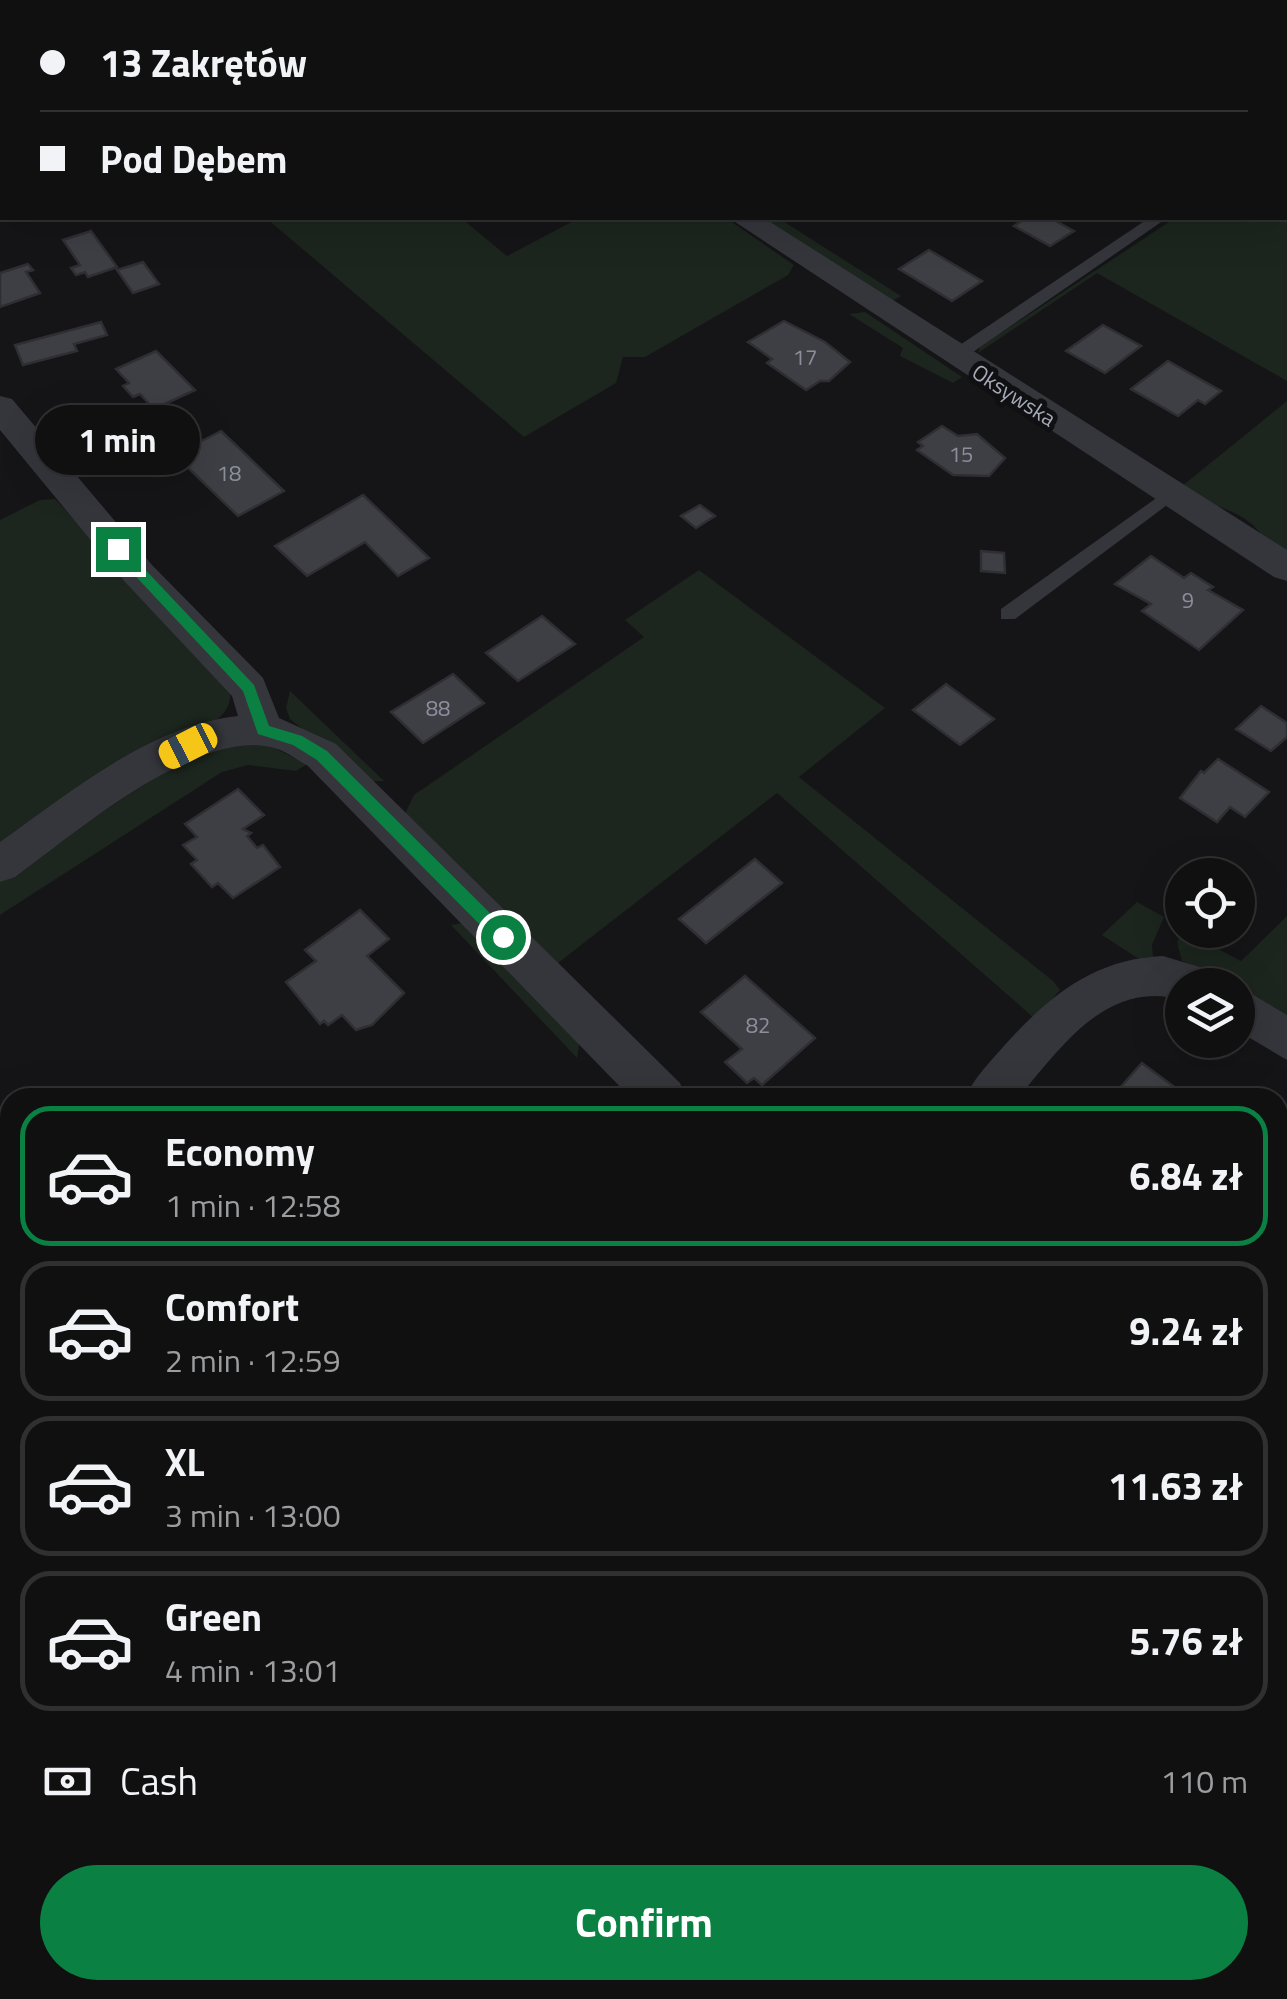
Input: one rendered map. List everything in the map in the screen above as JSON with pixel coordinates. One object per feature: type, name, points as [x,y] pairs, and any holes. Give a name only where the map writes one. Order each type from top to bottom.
[{"type":"street","name":"Oksywska","points":[[747,220],[1168,496],[1287,568]]},
{"type":"street","points":[[0,407],[140,574],[249,689],[263,730]]},
{"type":"street","points":[[0,866],[159,761],[224,734],[263,730],[297,740],[322,756],[653,1088]]},
{"type":"street","points":[[997,1088],[1086,992],[1137,976],[1165,980]]},
{"type":"street","points":[[1255,1018],[1287,1040]]},
{"type":"lane","points":[[954,357],[1156,220]]},
{"type":"lane","points":[[1008,614],[1168,496]]},
{"type":"shaded area","points":[[268,220],[463,220],[507,256],[575,220],[729,220],[794,265],[788,275],[645,357],[623,357],[616,383],[524,437]]},
{"type":"shaded area","points":[[757,220],[781,220],[901,296],[886,305]]},
{"type":"shaded area","points":[[1172,220],[1287,220],[1287,381],[1097,273],[978,353],[980,347]]},
{"type":"shaded area","points":[[865,312],[962,377],[953,383],[900,356],[903,348],[849,314]]},
{"type":"shaded area","points":[[1287,401],[1287,559],[1245,519],[1177,490]]},
{"type":"shaded area","points":[[55,499],[230,687],[230,701],[221,716],[205,729],[0,850],[0,520],[40,500]]},
{"type":"shaded area","points":[[699,570],[885,708],[799,777],[1053,981],[1060,990],[1035,1019],[777,793],[558,963],[405,814],[414,795],[644,637],[625,620]]},
{"type":"shaded area","points":[[290,691],[384,781],[367,781],[290,719],[286,708]]},
{"type":"shaded area","points":[[245,745],[270,746],[307,764],[296,771],[248,765],[222,772],[0,915],[0,879],[191,754]]},
{"type":"shaded area","points":[[1137,902],[1164,917],[1152,945],[1153,957],[1139,959],[1102,935]]},
{"type":"shaded area","points":[[1287,916],[1287,1024],[1255,999],[1255,968],[1198,968],[1182,961],[1178,948],[1216,948],[1241,961]]},
{"type":"shaded area","points":[[469,922],[580,1039],[577,1058],[451,925]]},
{"type":"building","points":[[1023,220],[1054,220],[1074,231],[1050,246],[1014,226]]},
{"type":"building","points":[[91,231],[117,267],[88,277],[85,272],[76,275],[71,268],[80,265],[63,240]]},
{"type":"building","points":[[929,250],[982,281],[952,301],[899,269]]},
{"type":"building","points":[[143,262],[159,284],[133,293],[117,270]]},
{"type":"building","points":[[28,264],[33,270],[26,272],[40,293],[0,307],[0,273]]},
{"type":"building","points":[[784,321],[825,342],[850,362],[829,381],[820,381],[806,390],[767,363],[772,359],[748,342]]},
{"type":"building","points":[[101,322],[107,335],[74,344],[77,351],[23,365],[15,345]]},
{"type":"building","points":[[1103,325],[1141,346],[1105,373],[1066,351]]},
{"type":"building","points":[[156,351],[195,390],[154,409],[140,394],[133,397],[123,386],[129,383],[116,369]]},
{"type":"building","points":[[1168,361],[1221,391],[1205,404],[1198,400],[1178,416],[1131,389]]},
{"type":"building","points":[[942,426],[958,436],[977,434],[1005,458],[989,476],[953,475],[917,450],[923,446],[918,442]]},
{"type":"building","points":[[221,431],[284,491],[238,516],[175,455]]},
{"type":"building","points":[[363,495],[429,558],[398,576],[365,542],[307,576],[275,546]]},
{"type":"building","points":[[700,505],[715,516],[696,528],[681,516]]},
{"type":"building","points":[[981,551],[1004,553],[1005,573],[981,571]]},
{"type":"building","points":[[1151,556],[1184,578],[1191,573],[1213,587],[1208,590],[1243,610],[1199,650],[1142,611],[1151,604],[1115,584]]},
{"type":"building","points":[[542,616],[575,644],[518,681],[486,653]]},
{"type":"building","points":[[453,674],[484,703],[423,743],[391,712]]},
{"type":"building","points":[[946,684],[994,719],[960,745],[913,710]]},
{"type":"building","points":[[1261,706],[1287,723],[1287,737],[1271,751],[1236,729]]},
{"type":"building","points":[[1218,759],[1269,792],[1245,817],[1230,807],[1217,822],[1180,798],[1201,771],[1204,773]]},
{"type":"building","points":[[238,789],[264,815],[243,829],[251,833],[247,836],[257,848],[263,845],[280,867],[233,898],[218,883],[212,887],[191,864],[197,860],[183,845],[197,837],[185,824]]},
{"type":"building","points":[[755,859],[782,883],[706,943],[679,919]]},
{"type":"building","points":[[360,910],[389,939],[367,956],[404,993],[372,1025],[356,1030],[342,1015],[328,1025],[324,1021],[320,1024],[286,982],[316,961],[305,950]]},
{"type":"building","points":[[745,976],[815,1038],[762,1085],[754,1078],[747,1083],[725,1062],[742,1049],[701,1012]]},
{"type":"building","points":[[1142,1063],[1176,1088],[1120,1088]]},
{"type":"route","points":[[118,549],[249,689],[263,730],[297,740],[322,756],[503,937]]}]
